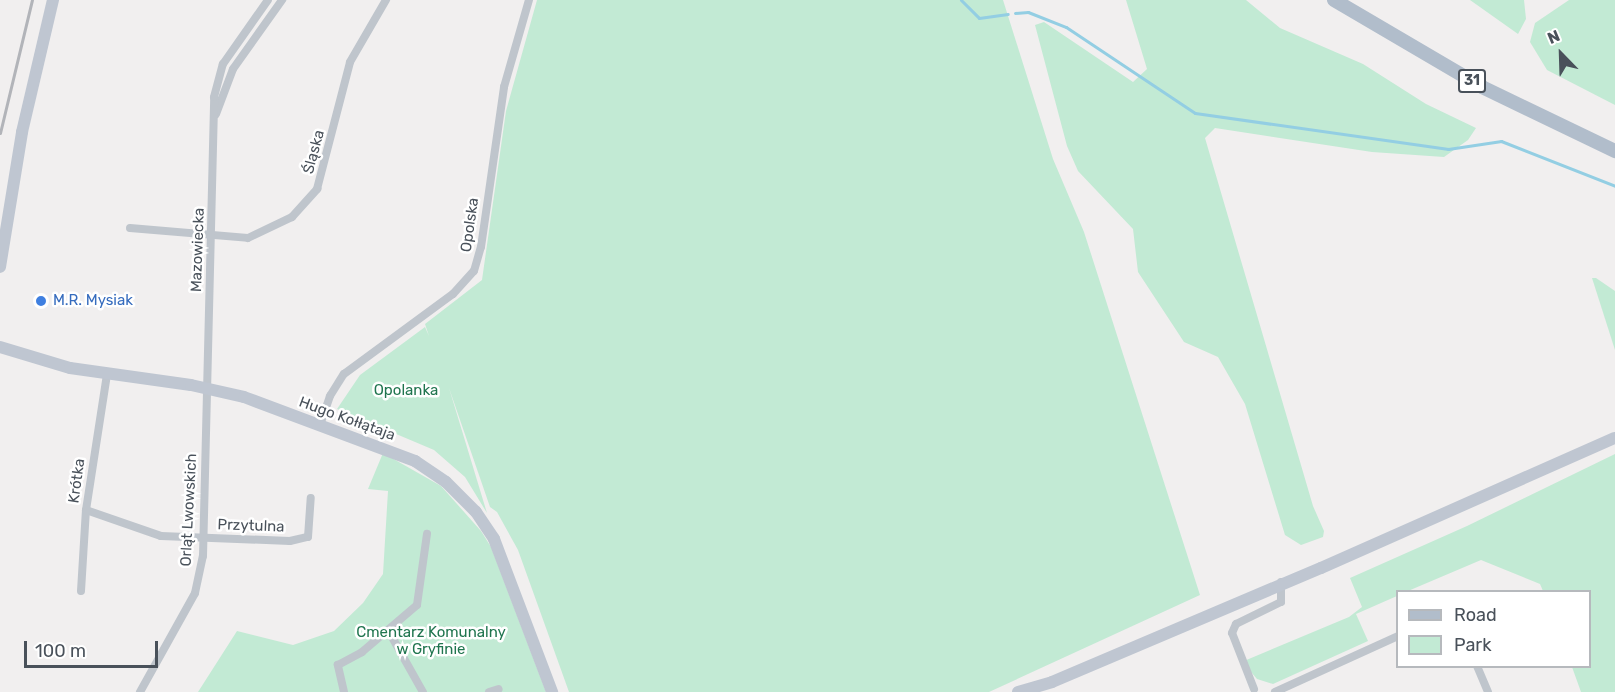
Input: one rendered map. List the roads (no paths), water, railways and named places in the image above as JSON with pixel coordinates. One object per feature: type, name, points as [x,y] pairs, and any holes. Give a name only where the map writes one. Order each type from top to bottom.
[{"type":"main road","name":"31","points":[[1334,0],[1482,87],[1615,151]]},
{"type":"street","points":[[0,267],[23,123],[53,0]]},
{"type":"street","name":"Mazowiecka","points":[[207,388],[216,114],[214,96],[223,64],[268,0]]},
{"type":"street","name":"Mazowiecka","points":[[216,114],[233,69],[282,0]]},
{"type":"street","name":"Śląska","points":[[130,228],[212,237],[248,238],[267,232],[292,217],[317,189],[350,62],[386,0]]},
{"type":"street","name":"Opolska","points":[[320,425],[330,396],[345,374],[453,294],[474,271],[483,237],[506,78],[529,0]]},
{"type":"street","name":"Hugo Kołłątaja","points":[[0,347],[107,375],[207,388],[320,425],[415,461],[446,482],[476,512],[507,569],[552,692]]},
{"type":"street","name":"Krótka","points":[[81,591],[86,510],[107,375]]},
{"type":"street","name":"Orląt Lwowskich","points":[[140,692],[195,593],[203,538],[207,388]]},
{"type":"street","points":[[1018,692],[1052,682],[1615,438]]},
{"type":"street","name":"Przytulna","points":[[86,510],[148,534],[203,538],[300,540],[308,537],[311,529],[311,498]]},
{"type":"street","points":[[344,692],[338,665],[388,630],[417,605],[420,598],[427,534]]},
{"type":"street","points":[[1252,691],[1232,633],[1236,624],[1281,602],[1281,582]]},
{"type":"street","points":[[388,630],[423,692]]},
{"type":"street","points":[[1275,692],[1396,637]]},
{"type":"street","points":[[1478,668],[1488,692]]},
{"type":"street","points":[[1037,692],[1052,682]]},
{"type":"street","points":[[489,692],[499,689]]},
{"type":"waterway","points":[[961,0],[979,18],[1008,14]]},
{"type":"waterway","points":[[1015,13],[1028,12],[1066,27],[1195,113],[1448,149],[1501,141],[1615,186]]},
{"type":"railway","points":[[0,133],[32,0]]},
{"type":"place","name":"M.R. Mysiak","points":[[41,301]]},
{"type":"park label","name":"Opolanka","points":[[406,391]]},
{"type":"park label","name":"Cmentarz Komunalny w Gryfinie","points":[[431,640]]}]
